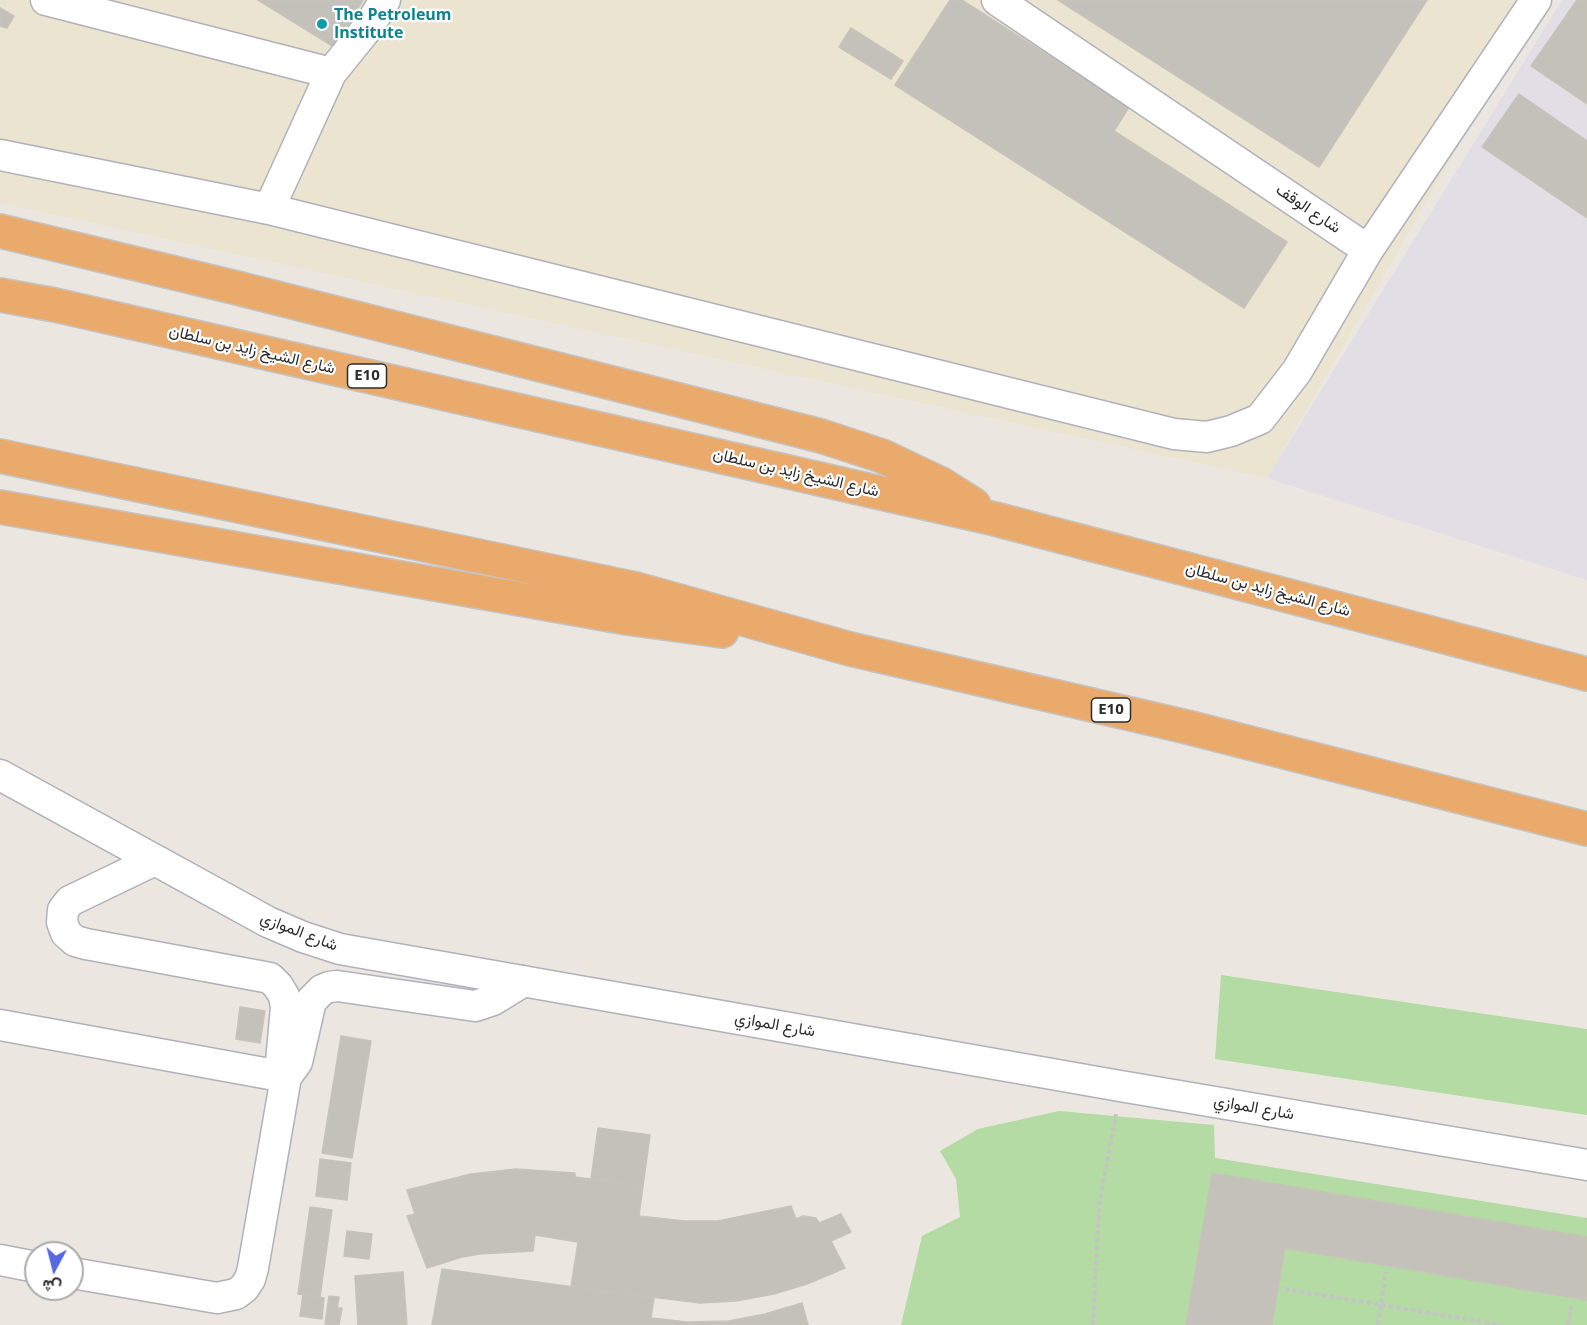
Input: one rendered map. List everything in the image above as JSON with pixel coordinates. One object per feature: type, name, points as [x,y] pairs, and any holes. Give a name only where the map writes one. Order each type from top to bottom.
[{"type":"highway","points":[[0,231],[248,291],[821,436],[882,456],[941,484],[995,519]]},
{"type":"highway","name":"شارع الشيخ زايد بن سلطان","points":[[0,295],[67,308],[995,519],[1587,674]]},
{"type":"highway","name":"E10","points":[[0,456],[636,589],[850,649],[1187,727],[1587,828]]},
{"type":"highway","points":[[0,507],[627,618],[850,649]]},
{"type":"street","points":[[46,0],[331,73]]},
{"type":"street","points":[[269,209],[331,73],[369,26],[385,0]]},
{"type":"street","name":"شارع الوقف","points":[[997,0],[1368,250]]},
{"type":"street","points":[[0,155],[269,209],[1174,434],[1205,418],[1232,411],[1254,400],[1297,370],[1368,250],[1536,0]]},
{"type":"street","name":"شارع الموازي","points":[[0,776],[268,922],[340,949],[1120,1086],[1587,1165]]},
{"type":"street","points":[[155,860],[70,901],[63,910],[62,922],[66,933],[75,941],[86,944],[270,978],[284,996],[286,1007],[281,1062],[286,1077]]},
{"type":"street","points":[[84,1275],[218,1298],[236,1294],[244,1288],[253,1268],[286,1077],[297,1062],[311,1001],[315,995],[329,987],[337,986],[475,1006],[493,1000],[524,981]]},
{"type":"street","points":[[0,1025],[286,1077]]},
{"type":"street","points":[[0,1260],[24,1265]]},
{"type":"path","points":[[1093,1325],[1099,1206],[1120,1086]]},
{"type":"path","points":[[1378,1325],[1386,1272]]},
{"type":"path","points":[[1285,1289],[1502,1325]]},
{"type":"path","points":[[1568,1325],[1572,1304]]},
{"type":"shaded area","points":[[0,0],[1543,0],[1267,478],[0,203]]},
{"type":"shaded area","points":[[1562,0],[1587,0],[1587,580],[1267,478]]},
{"type":"green space","points":[[1221,975],[1587,1029],[1587,1115],[1215,1059]]},
{"type":"green space","points":[[1059,1111],[1214,1125],[1215,1158],[1587,1218],[1587,1325],[901,1325],[922,1236],[960,1217],[956,1179],[940,1151],[978,1129]]},
{"type":"building","name":"The Petroleum Institute","points":[[258,0],[363,0],[334,47]]},
{"type":"building","points":[[950,0],[962,0],[1129,107],[1114,131],[1287,242],[1244,308],[895,85]]},
{"type":"building","points":[[1058,0],[1427,0],[1319,167]]},
{"type":"building","points":[[1577,0],[1587,0],[1587,104],[1531,66]]},
{"type":"building","points":[[0,8],[14,16],[7,28],[0,26]]},
{"type":"building","points":[[851,28],[903,61],[891,79],[839,47]]},
{"type":"building","points":[[1519,94],[1587,141],[1587,218],[1482,147]]},
{"type":"building","points":[[240,1007],[265,1011],[260,1043],[236,1039]]},
{"type":"building","points":[[341,1036],[371,1041],[352,1158],[322,1153]]},
{"type":"building","points":[[598,1128],[650,1135],[643,1186],[591,1179]]},
{"type":"building","points":[[320,1159],[351,1163],[347,1200],[316,1196]]},
{"type":"building","points":[[516,1169],[575,1173],[575,1177],[643,1186],[639,1216],[684,1221],[718,1221],[791,1206],[796,1219],[803,1216],[816,1218],[819,1223],[841,1214],[851,1232],[831,1241],[845,1268],[807,1284],[774,1294],[736,1301],[700,1303],[571,1287],[578,1242],[535,1235],[533,1251],[480,1254],[427,1268],[407,1216],[415,1214],[407,1190],[471,1174]]},
{"type":"building","points":[[1212,1173],[1587,1237],[1587,1300],[1285,1248],[1272,1325],[1186,1325]]},
{"type":"building","points":[[310,1207],[332,1210],[320,1297],[298,1294]]},
{"type":"building","points":[[347,1231],[372,1234],[369,1259],[344,1256]]},
{"type":"building","points":[[442,1269],[654,1298],[651,1318],[687,1322],[729,1321],[765,1314],[802,1303],[808,1325],[432,1325]]},
{"type":"building","points":[[403,1272],[407,1325],[358,1325],[355,1276]]},
{"type":"building","points":[[303,1294],[324,1298],[322,1319],[300,1316]]},
{"type":"building","points":[[329,1296],[339,1297],[337,1308],[342,1308],[339,1325],[325,1324]]},
{"type":"place","name":"The Petroleum Institute","points":[[322,24]]}]
